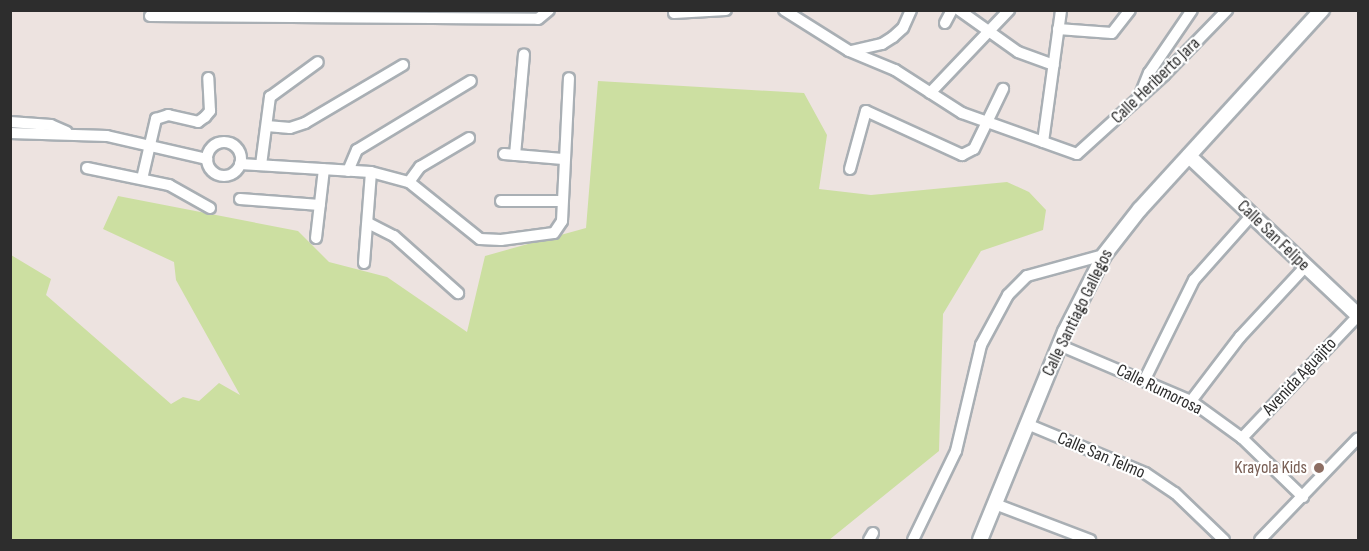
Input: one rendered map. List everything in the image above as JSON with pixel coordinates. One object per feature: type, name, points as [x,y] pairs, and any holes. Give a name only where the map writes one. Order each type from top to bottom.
[{"type":"street","points":[[150,16],[538,19],[549,10]]},
{"type":"street","points":[[674,13],[726,10]]},
{"type":"street","points":[[784,10],[849,51],[895,70],[930,93],[984,122],[1043,142],[1061,10]]},
{"type":"street","points":[[849,51],[882,44],[893,37],[903,28],[911,10]]},
{"type":"street","points":[[945,23],[952,10]]},
{"type":"street","points":[[959,10],[1018,52],[1054,65]]},
{"type":"street","points":[[930,93],[990,33],[1009,10]]},
{"type":"street","points":[[1058,28],[1112,33],[1130,10]]},
{"type":"street","points":[[1140,96],[1149,73],[1191,10]]},
{"type":"street","name":"Calle Heriberto Jara","points":[[1043,142],[1077,154],[1084,151],[1227,10]]},
{"type":"street","name":"Calle Santiago Gallegos","points":[[980,540],[1059,345],[1104,255],[1118,234],[1322,10]]},
{"type":"street","points":[[524,54],[509,154],[563,159]]},
{"type":"street","points":[[261,165],[270,97],[318,62]]},
{"type":"street","points":[[267,126],[290,128],[305,123],[403,65]]},
{"type":"street","points":[[142,179],[156,118],[162,115],[198,122],[205,117],[210,111],[208,78]]},
{"type":"street","points":[[240,164],[371,172],[409,182],[480,239],[501,240],[554,232],[562,221],[563,159],[569,78]]},
{"type":"street","points":[[348,171],[357,150],[471,81]]},
{"type":"street","points":[[850,169],[866,111],[962,156],[974,149],[984,122],[1003,89]]},
{"type":"street","points":[[10,122],[51,125],[67,132]]},
{"type":"street","points":[[10,133],[67,132],[149,144],[207,159]]},
{"type":"street","points":[[409,182],[420,167],[469,138]]},
{"type":"street","points":[[226,142],[238,150],[240,164],[231,175],[221,176],[212,172],[207,159],[213,146],[226,142]]},
{"type":"street","name":"Calle San Felipe","points":[[1188,156],[1358,316]]},
{"type":"street","points":[[87,168],[169,185],[210,208]]},
{"type":"street","points":[[316,238],[324,169]]},
{"type":"street","points":[[364,263],[371,172]]},
{"type":"street","points":[[240,200],[320,204]]},
{"type":"street","points":[[501,201],[562,201]]},
{"type":"street","points":[[1144,381],[1194,280],[1251,216]]},
{"type":"street","points":[[368,223],[394,236],[458,293]]},
{"type":"street","points":[[913,540],[956,451],[981,345],[1008,295],[1022,280],[1104,255]]},
{"type":"street","points":[[1191,401],[1239,337],[1305,267]]},
{"type":"street","name":"Avenida Aguajito","points":[[1242,438],[1358,316]]},
{"type":"street","name":"Calle Rumorosa","points":[[1059,345],[1191,401],[1242,438],[1303,497]]},
{"type":"street","name":"Calle San Telmo","points":[[1027,424],[1145,473],[1175,493],[1224,540]]},
{"type":"street","points":[[1260,540],[1359,438]]},
{"type":"street","points":[[995,504],[1090,540]]},
{"type":"green space","points":[[598,81],[804,93],[827,135],[819,189],[871,195],[1007,182],[1029,192],[1046,210],[1043,230],[981,251],[943,314],[939,451],[829,540],[11,540],[11,255],[51,279],[46,295],[171,404],[183,397],[199,401],[219,383],[240,395],[176,280],[174,262],[103,229],[118,196],[298,231],[329,262],[387,277],[467,332],[485,256],[586,228]]},
{"type":"place","name":"Krayola Kids","points":[[1319,468]]}]
